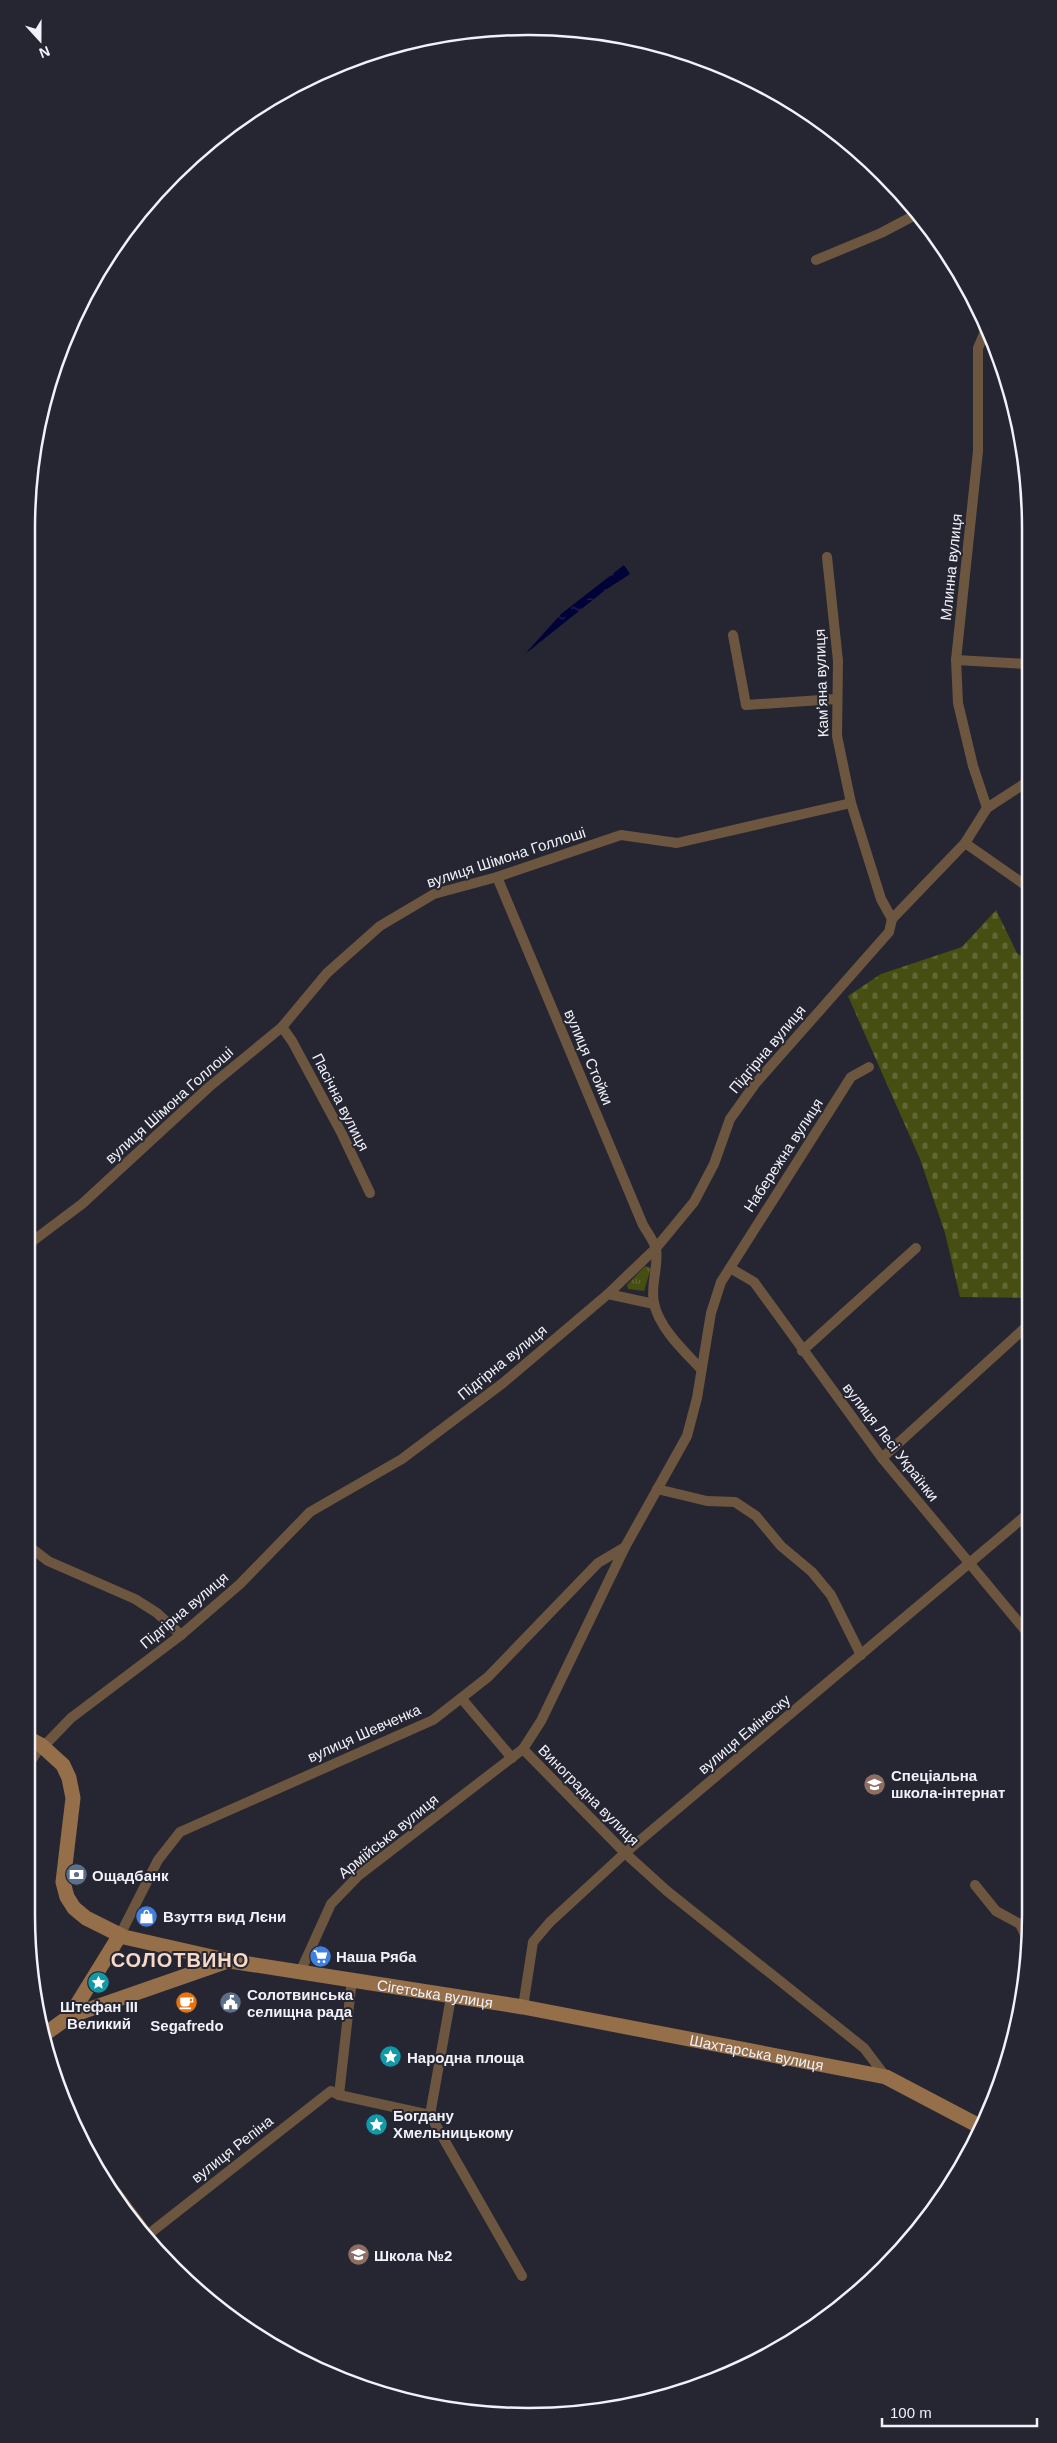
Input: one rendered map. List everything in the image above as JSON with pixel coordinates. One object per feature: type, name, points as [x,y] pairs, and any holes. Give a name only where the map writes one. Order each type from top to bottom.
[{"type":"street","points":[[816,260],[881,233],[911,217]]},
{"type":"street","name":"Млинна вулиця","points":[[983,337],[978,348],[978,451],[956,660],[958,703],[973,766],[987,808]]},
{"type":"street","name":"Камʼяна вулиця","points":[[827,557],[838,661],[837,736],[851,803],[881,899],[892,919]]},
{"type":"street","points":[[734,635],[746,705],[836,699]]},
{"type":"street","points":[[956,660],[1022,664]]},
{"type":"street","points":[[987,808],[1022,785]]},
{"type":"street","name":"вулиця Шімона Голлоші","points":[[35,1239],[82,1204],[209,1087],[282,1027],[327,973],[380,926],[434,894],[497,877],[621,835],[677,843],[851,803]]},
{"type":"street","name":"Підгірна вулиця","points":[[35,1756],[42,1746],[71,1718],[181,1635],[240,1584],[310,1512],[402,1459],[502,1383],[608,1294],[656,1248],[694,1202],[714,1164],[730,1119],[754,1084],[889,932],[892,919],[966,843],[987,808]]},
{"type":"street","points":[[966,843],[1022,883]]},
{"type":"street","name":"вулиця Стойки","points":[[497,877],[643,1225],[656,1248]]},
{"type":"street","name":"Пасічна вулиця","points":[[282,1027],[292,1041],[338,1126],[370,1193]]},
{"type":"street","name":"Набережна вулиця","points":[[730,1268],[851,1077],[869,1067]]},
{"type":"street","points":[[656,1248],[656,1261],[652,1282],[654,1304],[664,1324],[701,1368]]},
{"type":"street","points":[[802,1351],[916,1248]]},
{"type":"street","name":"вулиця Лесі Українки","points":[[730,1268],[754,1282],[802,1351],[882,1458],[1022,1626]]},
{"type":"street","name":"Виноградна вулиця","points":[[730,1268],[721,1282],[711,1313],[697,1398],[687,1436],[625,1547],[541,1721],[523,1749],[625,1853],[675,1897],[864,2048],[886,2077]]},
{"type":"street","points":[[608,1294],[654,1304]]},
{"type":"street","points":[[882,1458],[1022,1331]]},
{"type":"street","points":[[657,1489],[707,1501],[734,1502],[756,1516],[781,1546],[812,1572],[831,1595],[861,1655]]},
{"type":"street","name":"вулиця Емінеску","points":[[523,2007],[533,1942],[550,1922],[625,1853],[1022,1519]]},
{"type":"street","name":"вулиця Шевченка","points":[[120,1934],[158,1860],[180,1832],[433,1720],[488,1677],[598,1563],[625,1547]]},
{"type":"street","points":[[35,1551],[48,1561],[135,1599],[157,1613],[181,1635]]},
{"type":"street","points":[[462,1698],[512,1758]]},
{"type":"street","name":"Сігетська вулиця","points":[[35,1742],[63,1765],[70,1778],[73,1798],[63,1882],[67,1897],[74,1908],[86,1918],[120,1934],[230,1961],[300,1970],[451,1997],[523,2007]]},
{"type":"street","name":"Армійська вулиця","points":[[300,1970],[331,1904],[358,1876],[523,1749]]},
{"type":"street","points":[[975,1885],[996,1911],[1020,1924],[1022,1927]]},
{"type":"street","points":[[70,2016],[120,1934]]},
{"type":"street","points":[[49,2031],[70,2016],[230,1961]]},
{"type":"street","points":[[352,1979],[339,2096],[430,2115]]},
{"type":"street","points":[[451,1997],[430,2115],[522,2276]]},
{"type":"street","name":"Шахтарська вулиця","points":[[523,2007],[886,2077],[975,2124]]},
{"type":"street","name":"вулиця Репіна","points":[[151,2232],[331,2091],[339,2096]]},
{"type":"green space","points":[[996,910],[1017,953],[1022,957],[1022,1298],[960,1297],[945,1233],[920,1159],[848,996],[881,974],[962,947]]},
{"type":"green space","points":[[645,1266],[651,1268],[644,1291],[628,1289],[627,1285]]},
{"type":"water","points":[[624,565],[630,574],[604,591],[524,655],[561,614]]},
{"type":"place","name":"Спеціальна школа-інтернат","points":[[875,1784]]},
{"type":"place","name":"Ощадбанк","points":[[76,1875]]},
{"type":"place","name":"Взуття вид Лєни","points":[[147,1916]]},
{"type":"place","name":"Наша Ряба","points":[[320,1956]]},
{"type":"place","name":"Штефан III Великий","points":[[99,1983]]},
{"type":"place","name":"Segafredo","points":[[187,2002]]},
{"type":"place","name":"Солотвинська селищна рада","points":[[231,2003]]},
{"type":"place","name":"Народна площа","points":[[391,2057]]},
{"type":"place","name":"Богдану Хмельницькому","points":[[377,2124]]},
{"type":"place","name":"Школа №2","points":[[358,2255]]},
{"type":"district","name":"СОЛОТВИНО","points":[[180,1960]]}]
